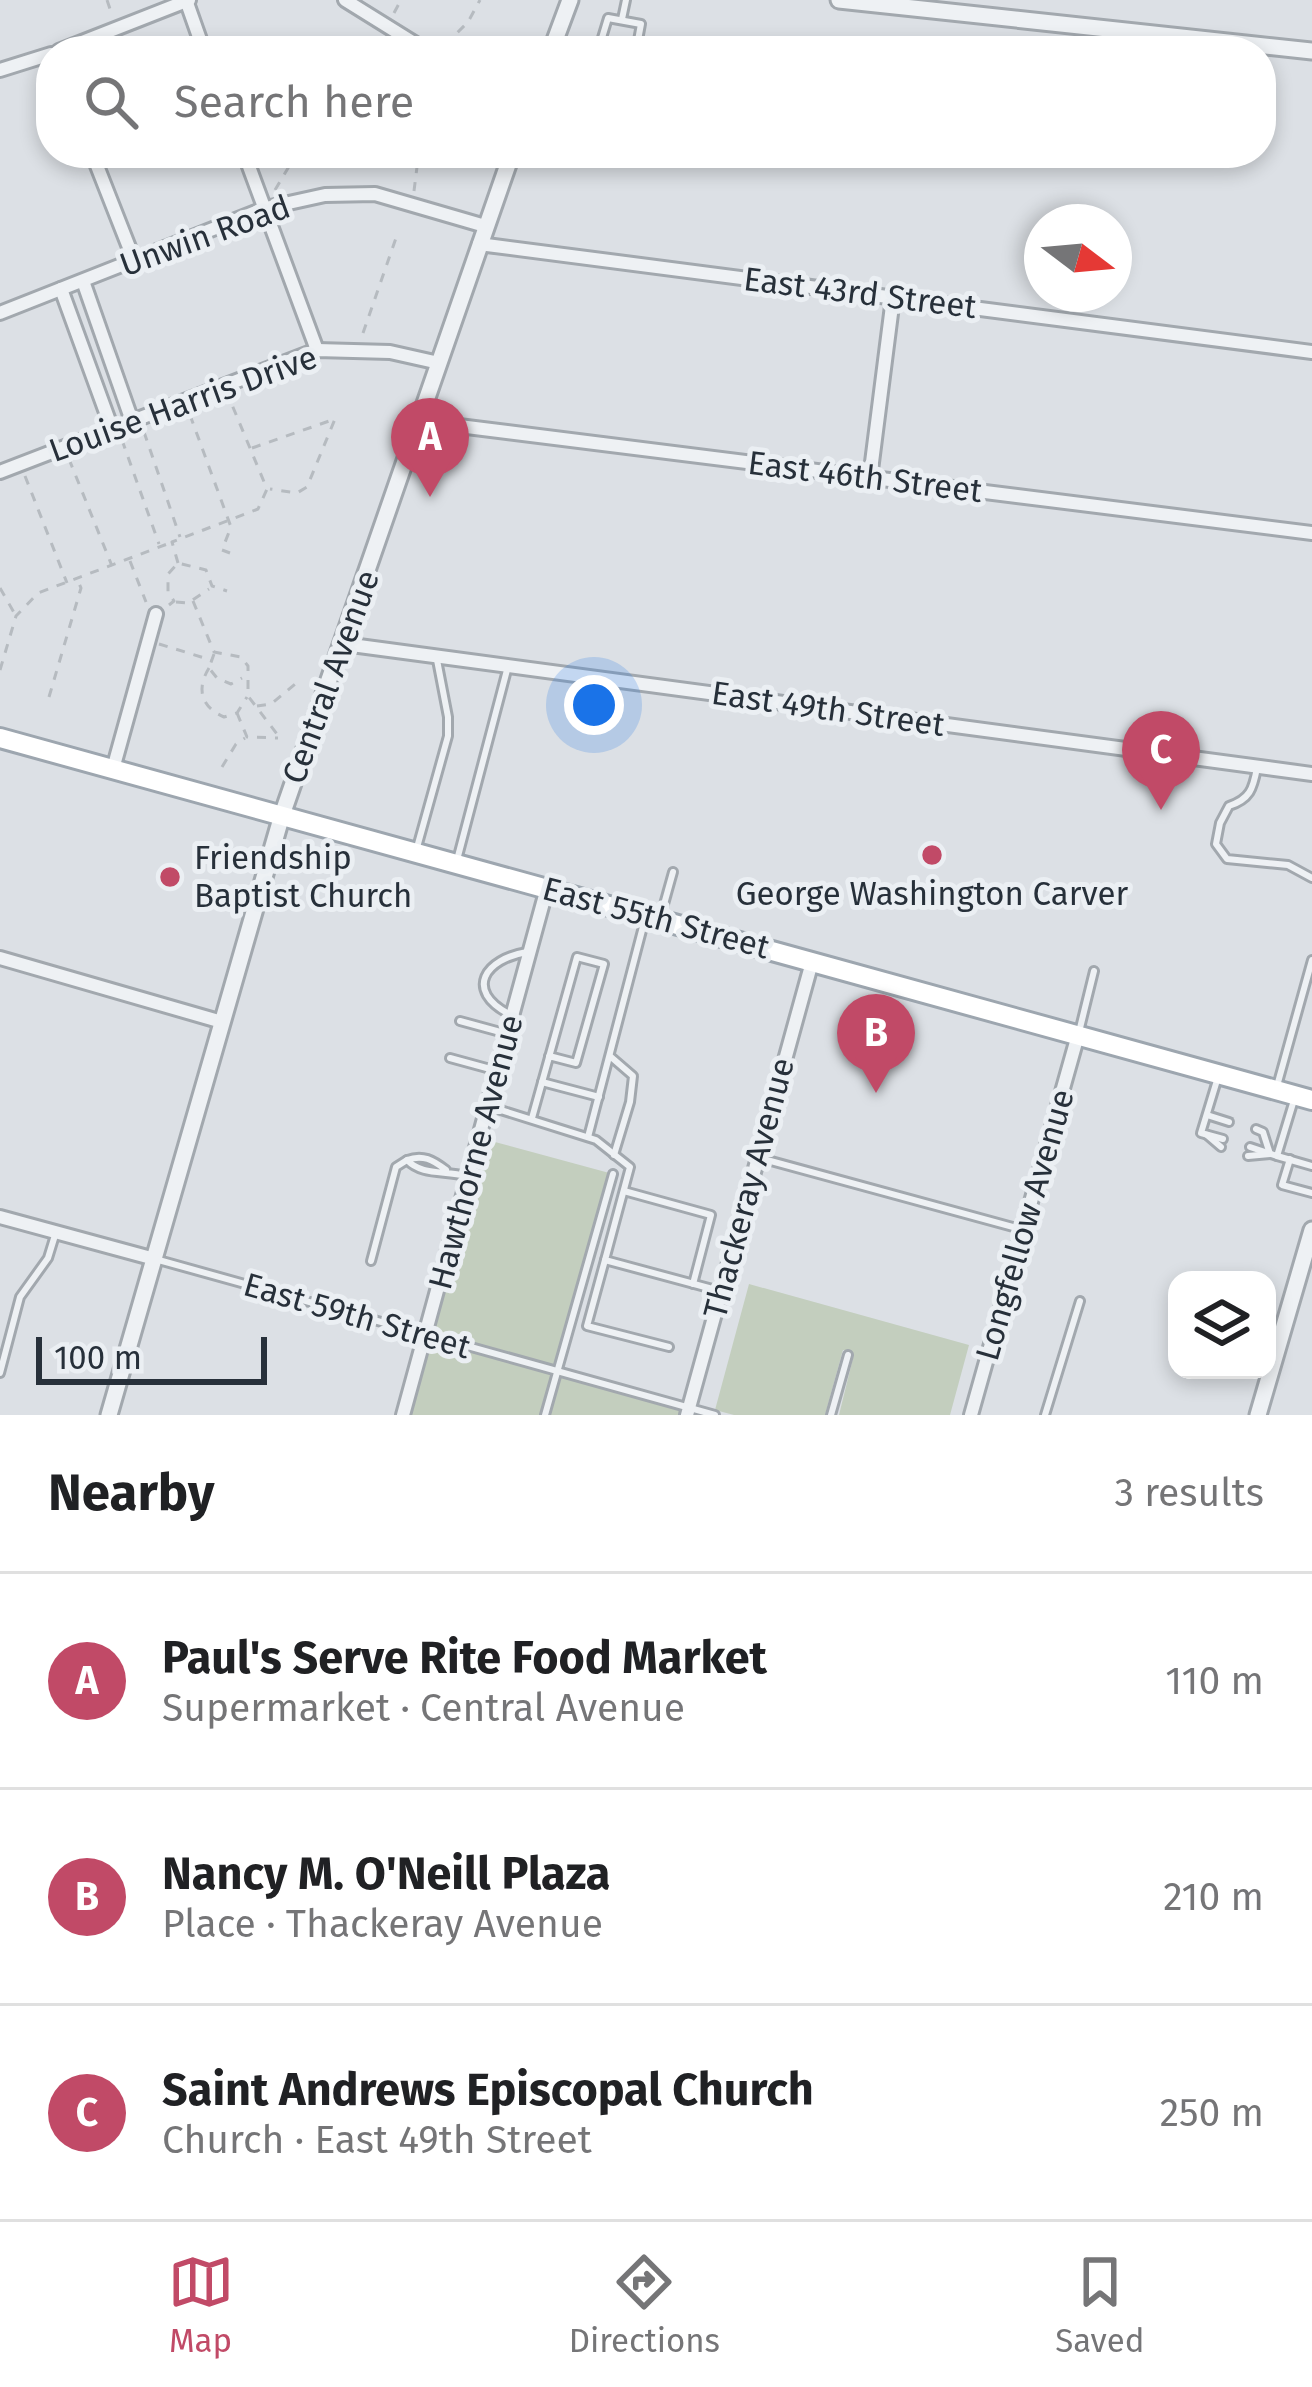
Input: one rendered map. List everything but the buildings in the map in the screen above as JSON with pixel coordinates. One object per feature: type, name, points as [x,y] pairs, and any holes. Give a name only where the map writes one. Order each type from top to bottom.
[{"type":"main road","name":"East 55th Street","points":[[0,738],[1294,1095]]},
{"type":"street","points":[[96,36],[187,0],[199,36]]},
{"type":"street","points":[[344,0],[403,36]]},
{"type":"street","points":[[556,36],[570,0]]},
{"type":"street","points":[[839,0],[1177,36]]},
{"type":"street","points":[[1276,47],[1312,51]]},
{"type":"street","points":[[0,70],[36,58]]},
{"type":"street","points":[[98,168],[134,260]]},
{"type":"street","points":[[250,168],[317,350]]},
{"type":"street","name":"Central Avenue","points":[[109,1415],[282,815],[506,168]]},
{"type":"street","name":"Unwin Road","points":[[0,313],[266,208],[325,195],[374,194],[485,226]]},
{"type":"street","name":"East 43rd Street","points":[[479,244],[1312,352]]},
{"type":"street","points":[[82,280],[138,426]]},
{"type":"street","points":[[61,289],[117,434]]},
{"type":"street","points":[[870,478],[893,298]]},
{"type":"street","name":"Louise Harris Drive","points":[[0,472],[138,426],[317,350],[390,352],[439,363]]},
{"type":"street","name":"East 46th Street","points":[[418,421],[1312,533]]},
{"type":"street","points":[[112,769],[156,609]]},
{"type":"street","name":"East 49th Street","points":[[344,644],[1312,774]]},
{"type":"street","name":"Hawthorne Avenue","points":[[404,1415],[547,888]]},
{"type":"street","points":[[0,958],[222,1022]]},
{"type":"street","name":"Thackeray Avenue","points":[[688,1412],[812,962]]},
{"type":"street","name":"Longfellow Avenue","points":[[971,1415],[1078,1035]]},
{"type":"street","name":"East 59th Street","points":[[0,1217],[151,1258]]},
{"type":"street","points":[[1258,1415],[1312,1229]]},
{"type":"lane","points":[[622,19],[626,0]]},
{"type":"lane","points":[[603,36],[608,18],[641,24],[639,36]]},
{"type":"lane","points":[[415,852],[448,736],[436,656]]},
{"type":"lane","points":[[456,863],[508,666]]},
{"type":"lane","points":[[1257,766],[1251,794],[1229,806],[1216,844],[1227,859],[1288,865],[1312,878]]},
{"type":"lane","points":[[588,1137],[653,918],[673,872]]},
{"type":"lane","points":[[513,1016],[488,1000],[484,991],[489,969],[506,956],[530,952]]},
{"type":"lane","points":[[532,1118],[549,1056],[577,957],[604,964],[576,1063],[549,1056]]},
{"type":"lane","points":[[1274,1155],[1294,1095],[1312,960]]},
{"type":"lane","points":[[1078,1035],[1094,971]]},
{"type":"lane","points":[[460,1021],[508,1034]]},
{"type":"lane","points":[[610,1056],[633,1076],[614,1155]]},
{"type":"lane","points":[[450,1058],[498,1071]]},
{"type":"lane","points":[[1219,1074],[1201,1133],[1222,1143]]},
{"type":"lane","points":[[542,1082],[599,1097]]},
{"type":"lane","points":[[488,1106],[588,1137],[630,1167],[587,1326],[669,1347]]},
{"type":"lane","points":[[1207,1115],[1229,1122]]},
{"type":"lane","points":[[1256,1130],[1263,1132],[1274,1155]]},
{"type":"lane","points":[[1249,1152],[1312,1166]]},
{"type":"lane","points":[[371,1261],[396,1167],[417,1156],[469,1177]]},
{"type":"lane","points":[[757,1157],[1024,1230]]},
{"type":"lane","points":[[1290,1159],[1282,1185],[1312,1193]]},
{"type":"lane","points":[[545,1415],[613,1174]]},
{"type":"lane","points":[[624,1191],[711,1215],[693,1284]]},
{"type":"lane","points":[[0,1373],[20,1297],[48,1258],[56,1232]]},
{"type":"lane","name":"East 59th Street","points":[[151,1258],[688,1412],[715,1415]]},
{"type":"lane","points":[[605,1260],[720,1292]]},
{"type":"lane","points":[[1045,1415],[1080,1300]]},
{"type":"lane","points":[[831,1415],[848,1355]]},
{"type":"path","points":[[107,0],[111,12]]},
{"type":"path","points":[[394,13],[401,0]]},
{"type":"path","points":[[455,36],[480,0]]},
{"type":"path","points":[[274,192],[288,168]]},
{"type":"path","points":[[414,191],[417,168]]},
{"type":"path","points":[[363,333],[396,238]]},
{"type":"path","points":[[0,670],[16,616],[38,593],[258,509],[267,489],[230,399]]},
{"type":"path","points":[[190,413],[231,527],[222,550],[230,553]]},
{"type":"path","points":[[250,449],[335,419],[307,487],[297,493],[267,489]]},
{"type":"path","points":[[138,426],[181,538]]},
{"type":"path","points":[[117,434],[160,547]]},
{"type":"path","points":[[68,458],[112,566]]},
{"type":"path","points":[[24,475],[68,583]]},
{"type":"path","points":[[172,542],[178,563]]},
{"type":"path","points":[[130,559],[156,609],[174,601],[193,601],[212,586]]},
{"type":"path","points":[[178,563],[206,570],[212,586]]},
{"type":"path","points":[[174,601],[166,584],[178,563]]},
{"type":"path","points":[[49,697],[81,588],[77,579]]},
{"type":"path","points":[[212,586],[227,591]]},
{"type":"path","points":[[0,587],[16,616]]},
{"type":"path","points":[[193,601],[214,652],[201,681],[201,696],[213,712],[224,717],[237,712],[248,696]]},
{"type":"path","points":[[158,643],[212,660]]},
{"type":"path","points":[[214,652],[241,657],[248,666],[248,696],[280,738],[247,736],[222,767]]},
{"type":"path","points":[[209,668],[231,684],[245,677]]},
{"type":"path","points":[[255,706],[271,704],[300,680]]},
{"type":"path","points":[[237,712],[247,736]]},
{"type":"green space","points":[[480,1138],[613,1174],[557,1372],[715,1415],[403,1415]]},
{"type":"green space","points":[[749,1284],[969,1345],[950,1415],[839,1415],[854,1354],[843,1350],[825,1415],[734,1415],[715,1410]]},
{"type":"place","name":"Paul's Serve Rite Food Market","points":[[430,497]]},
{"type":"place","name":"Saint Andrews Episcopal Church","points":[[1161,810]]},
{"type":"place","name":"George Washington Carver","points":[[932,855]]},
{"type":"place","name":"Friendship Baptist Church","points":[[170,877]]},
{"type":"place","name":"Nancy M. O'Neill Plaza","points":[[876,1093]]}]
